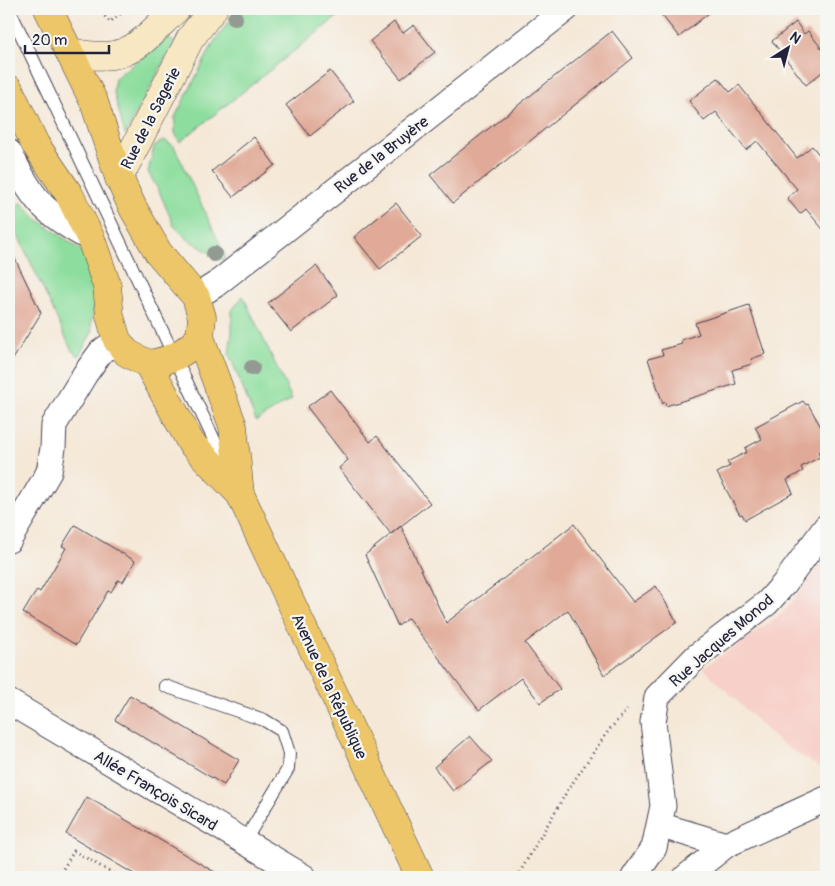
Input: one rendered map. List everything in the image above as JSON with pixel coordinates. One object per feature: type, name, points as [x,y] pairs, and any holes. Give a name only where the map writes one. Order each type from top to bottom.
[{"type":"main road","name":"Avenue de la République","points":[[48,9],[94,102],[119,178],[132,208],[158,252],[196,297],[202,317],[200,337],[233,426],[240,494]]},
{"type":"main road","points":[[9,89],[36,144],[72,200],[91,239],[106,286],[110,316],[117,340]]},
{"type":"main road","points":[[148,364],[176,357],[187,350],[200,337]]},
{"type":"main road","name":"Avenue de la République","points":[[117,340],[128,352],[148,364],[190,443],[240,494],[420,877]]},
{"type":"street","points":[[70,52],[94,58],[118,56],[131,50],[149,36],[176,9]]},
{"type":"street","name":"Rue de la Sagerie","points":[[119,178],[190,38],[213,9]]},
{"type":"street","name":"Rue de la Bruyère","points":[[196,297],[215,285],[566,9]]},
{"type":"street","points":[[9,152],[26,187],[44,209],[62,224],[91,239]]},
{"type":"street","points":[[9,540],[49,472],[54,425],[85,374],[101,352],[117,340]]},
{"type":"street","name":"Rue Jacques Monod","points":[[634,877],[654,848],[663,806],[652,722],[657,697],[697,656],[767,602],[784,584],[826,527]]},
{"type":"street","name":"Allée François Sicard","points":[[9,702],[304,877]]},
{"type":"street","points":[[686,877],[726,845],[826,799]]},
{"type":"street","points":[[659,825],[726,845]]},
{"type":"lane","points":[[10,9],[240,494]]},
{"type":"lane","points":[[165,686],[264,720],[282,731],[289,753],[288,769],[244,842]]},
{"type":"path","points":[[98,9],[110,22],[120,14],[116,9]]},
{"type":"path","points":[[517,877],[570,788],[609,730],[633,705],[657,697]]},
{"type":"path","points":[[58,877],[74,851],[119,877]]},
{"type":"shaded area","points":[[826,554],[826,771],[780,743],[703,668],[783,613]]},
{"type":"green space","points":[[244,9],[347,9],[180,142],[175,133],[175,117],[214,42],[227,24]]},
{"type":"green space","points":[[168,38],[174,42],[125,135],[113,90],[115,78]]},
{"type":"green space","points":[[164,140],[174,146],[226,257],[222,261],[186,238],[174,226],[159,191],[148,172],[154,146]]},
{"type":"green space","points":[[21,202],[36,218],[89,256],[98,292],[91,323],[92,332],[79,356],[72,351],[9,216]]},
{"type":"green space","points":[[243,296],[292,399],[256,421],[229,354],[232,310]]},
{"type":"building","points":[[657,9],[714,9],[679,37]]},
{"type":"building","points":[[394,22],[403,33],[414,25],[435,52],[401,79],[370,41]]},
{"type":"building","points":[[796,22],[804,34],[808,31],[826,54],[826,69],[806,85],[772,41]]},
{"type":"building","points":[[612,31],[633,58],[453,203],[430,175]]},
{"type":"building","points":[[330,71],[354,101],[310,136],[286,105]]},
{"type":"building","points":[[718,78],[730,92],[739,85],[797,158],[812,146],[826,163],[826,233],[806,209],[800,214],[787,198],[797,189],[757,141],[746,150],[716,112],[704,121],[689,101]]},
{"type":"building","points":[[254,137],[275,165],[233,197],[212,171]]},
{"type":"building","points":[[396,203],[422,236],[380,269],[354,237]]},
{"type":"building","points":[[9,246],[41,313],[9,366]]},
{"type":"building","points":[[316,266],[338,295],[291,332],[268,303]]},
{"type":"building","points":[[749,305],[765,354],[751,359],[752,364],[732,370],[736,384],[666,406],[665,402],[663,404],[648,359],[663,355],[661,350],[682,344],[681,340],[699,334],[695,323]]},
{"type":"building","points":[[330,390],[370,442],[377,436],[430,503],[391,534],[339,468],[348,460],[307,407]]},
{"type":"building","points":[[803,401],[806,405],[808,404],[826,436],[826,448],[818,452],[820,457],[801,467],[803,471],[787,480],[793,493],[745,520],[742,514],[740,515],[717,473],[730,466],[727,462],[747,452],[745,448],[762,439],[755,427]]},
{"type":"building","points":[[574,524],[633,602],[656,586],[677,622],[604,675],[568,610],[525,643],[560,689],[540,703],[521,678],[479,710],[408,618],[398,626],[365,555],[401,526],[446,623]]},
{"type":"building","points":[[75,525],[135,561],[123,582],[118,580],[111,592],[108,591],[76,645],[23,613],[37,590],[40,592],[66,548],[62,546]]},
{"type":"building","points":[[130,695],[239,760],[224,785],[115,720]]},
{"type":"building","points":[[470,736],[492,761],[453,791],[434,767]]},
{"type":"building","points":[[87,797],[223,877],[139,877],[66,834]]}]
